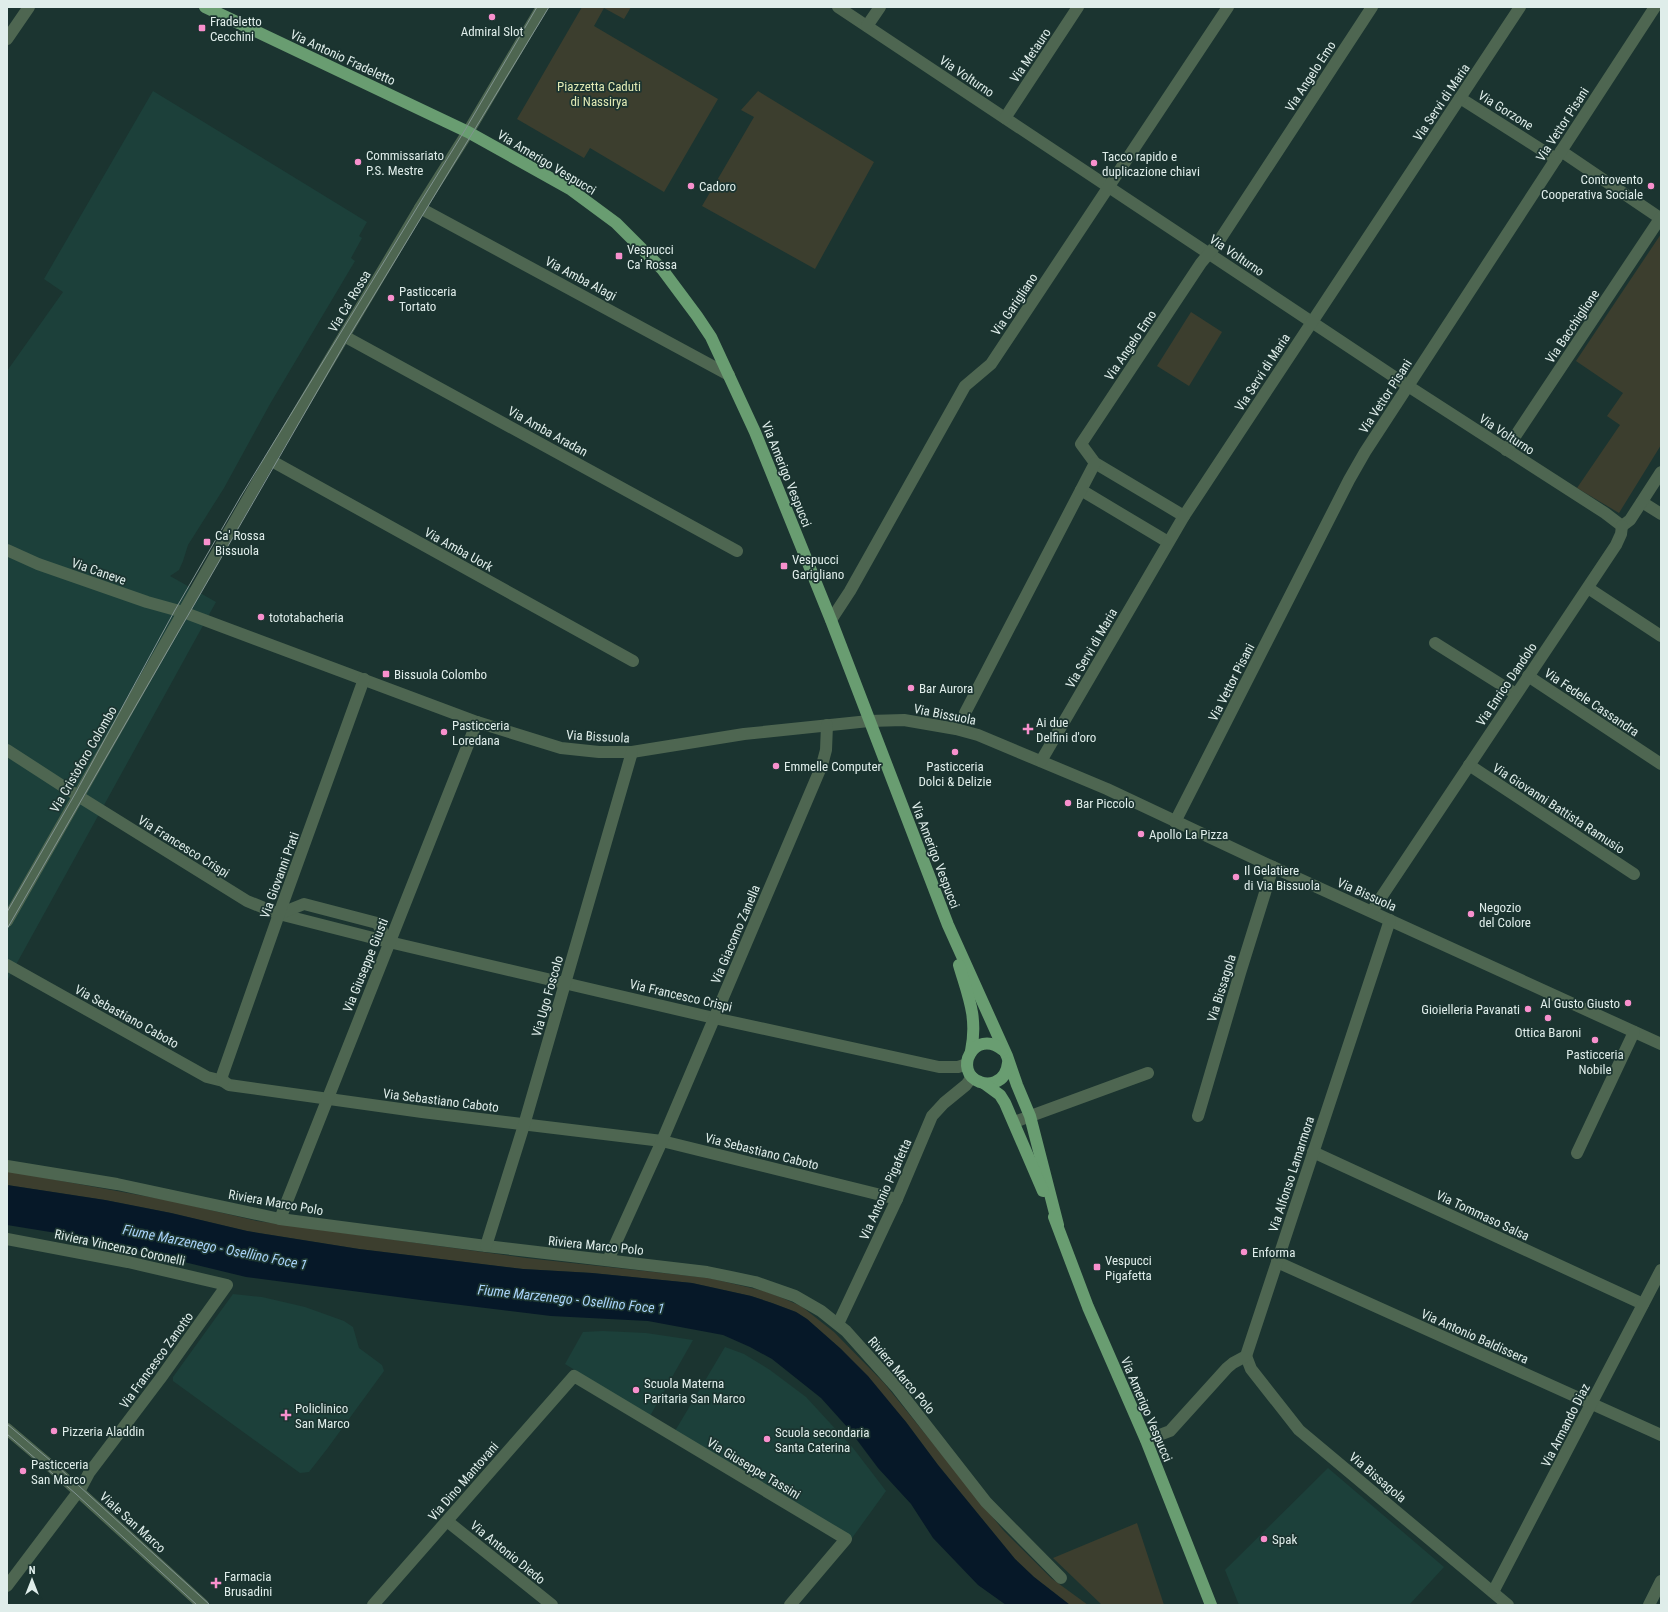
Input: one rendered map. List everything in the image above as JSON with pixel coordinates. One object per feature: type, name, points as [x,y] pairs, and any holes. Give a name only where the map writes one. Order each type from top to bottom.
[{"type":"main road","name":"Via Antonio Fradeletto","points":[[205,7],[468,132]]},
{"type":"main road","name":"Via Amerigo Vespucci","points":[[468,132],[570,189],[616,223],[662,269],[711,337],[755,432],[831,620],[948,925],[1007,1056],[1008,1063],[1030,1116],[1058,1225]]},
{"type":"main road","name":"Via Amerigo Vespucci","points":[[948,925],[972,1011],[975,1034],[967,1064]]},
{"type":"main road","points":[[971,1051],[983,1043],[997,1045],[1003,1050]]},
{"type":"main road","points":[[985,1084],[998,1081],[1004,1076],[1008,1063]]},
{"type":"main road","points":[[967,1064],[968,1071],[972,1077]]},
{"type":"main road","name":"Via Amerigo Vespucci","points":[[972,1077],[1000,1095],[1014,1122],[1058,1225],[1088,1307],[1146,1440],[1211,1605]]},
{"type":"street","points":[[7,39],[29,7]]},
{"type":"street","name":"Via Ca' Rossa","points":[[183,612],[270,460],[542,7]]},
{"type":"street","name":"Via Volturno","points":[[838,7],[1311,322],[1605,513],[1622,526]]},
{"type":"street","points":[[867,26],[880,7]]},
{"type":"street","name":"Via Metauro","points":[[1005,118],[1078,7]]},
{"type":"street","name":"Via Garigliano","points":[[831,620],[850,591],[965,386],[991,364],[1228,7]]},
{"type":"street","name":"Via Angelo Emo","points":[[1095,462],[1081,444],[1208,253],[1218,244],[1372,7]]},
{"type":"street","name":"Via Servi di Maria","points":[[1041,761],[1184,516],[1520,7]]},
{"type":"street","name":"Via Vettor Pisani","points":[[1175,822],[1349,480],[1365,452],[1655,7]]},
{"type":"street","name":"Via Gorzone","points":[[1460,98],[1559,155],[1660,218]]},
{"type":"street","name":"Via Amba Alagi","points":[[420,208],[729,375]]},
{"type":"street","name":"Via Bacchiglione","points":[[1506,450],[1660,218]]},
{"type":"street","name":"Via Amba Aradan","points":[[344,336],[737,551]]},
{"type":"street","name":"Via Amba Uork","points":[[270,460],[634,661]]},
{"type":"street","points":[[965,713],[1095,462],[1184,516]]},
{"type":"street","name":"Via Enrico Dandolo","points":[[1372,911],[1616,545],[1621,534],[1622,526],[1630,520],[1661,472]]},
{"type":"street","points":[[1081,490],[1168,542]]},
{"type":"street","points":[[1642,502],[1661,514]]},
{"type":"street","name":"Via Caneve","points":[[7,550],[38,564],[147,602],[183,612]]},
{"type":"street","points":[[1588,588],[1661,636]]},
{"type":"street","name":"Via Bissuola","points":[[183,612],[476,722],[561,748],[599,752],[632,752],[744,734],[869,721],[904,720],[956,729],[978,735],[1107,789],[1175,822],[1661,1044]]},
{"type":"street","name":"Via Cristoforo Colombo","points":[[7,921],[183,612]]},
{"type":"street","points":[[1435,643],[1516,694]]},
{"type":"street","name":"Via Fedele Cassandra","points":[[1528,676],[1661,764]]},
{"type":"street","name":"Via Giovanni Prati","points":[[223,1081],[222,1076],[364,679]]},
{"type":"street","name":"Via Giuseppe Giusti","points":[[280,1218],[476,722]]},
{"type":"street","name":"Via Giacomo Zanella","points":[[608,1260],[662,1141],[822,764],[826,750],[827,725]]},
{"type":"street","name":"Via Francesco Crispi","points":[[7,750],[247,901],[279,914],[389,942],[714,1018],[939,1067],[958,1067],[967,1064]]},
{"type":"street","name":"Via Ugo Foscolo","points":[[486,1246],[566,983],[632,752]]},
{"type":"street","name":"Via Giovanni Battista Ramusio","points":[[1469,765],[1634,874]]},
{"type":"street","name":"Via Bissagola","points":[[1198,1116],[1273,867]]},
{"type":"street","points":[[279,914],[304,904],[377,923],[389,942]]},
{"type":"street","name":"Via Alfonso Lamarmora","points":[[1246,1356],[1390,920]]},
{"type":"street","name":"Via Sebastiano Caboto","points":[[7,965],[207,1077],[223,1081],[229,1085],[524,1125],[662,1141],[896,1199]]},
{"type":"street","points":[[1577,1153],[1634,1032]]},
{"type":"street","points":[[1014,1122],[1148,1073]]},
{"type":"street","name":"Via Antonio Pigafetta","points":[[838,1324],[896,1199],[932,1116],[944,1103],[966,1085],[972,1077]]},
{"type":"street","name":"Via Tommaso Salsa","points":[[1313,1152],[1643,1304]]},
{"type":"street","name":"Riviera Marco Polo","points":[[7,1166],[117,1184],[280,1218],[486,1246],[707,1272],[755,1282],[795,1296],[822,1311],[846,1331],[897,1388],[986,1502],[1061,1578]]},
{"type":"street","name":"Riviera Vincenzo Coronelli","points":[[7,1239],[128,1262],[227,1285]]},
{"type":"street","name":"Via Antonio Baldissera","points":[[1277,1262],[1661,1435]]},
{"type":"street","name":"Via Armando Diaz","points":[[1493,1592],[1661,1270]]},
{"type":"street","name":"Via Francesco Zanotto","points":[[7,1586],[79,1491],[89,1473],[160,1379],[227,1285]]},
{"type":"street","points":[[1146,1440],[1170,1430],[1227,1368],[1246,1356]]},
{"type":"street","name":"Via Bissagola","points":[[1246,1356],[1251,1369],[1299,1430],[1508,1605]]},
{"type":"street","name":"Via Dino Mantovani","points":[[373,1605],[574,1376]]},
{"type":"street","name":"Via Giuseppe Tassini","points":[[574,1376],[846,1539],[790,1605]]},
{"type":"street","name":"Viale San Marco","points":[[7,1429],[79,1491],[204,1605]]},
{"type":"street","name":"Via Antonio Diedo","points":[[447,1521],[552,1605]]},
{"type":"street","points":[[1649,1605],[1661,1581]]},
{"type":"shaded area","points":[[153,91],[367,222],[359,236],[362,238],[351,258],[355,261],[270,404],[224,488],[188,545],[179,570],[170,576],[216,602],[7,981],[7,371],[63,292],[44,279]]},
{"type":"shaded area","name":"Policlinico San Marco","points":[[233,1294],[262,1297],[305,1307],[344,1321],[353,1327],[359,1348],[382,1365],[384,1371],[309,1472],[300,1473],[173,1381],[173,1377]]},
{"type":"shaded area","name":"Scuola Materna Paritaria San Marco","points":[[603,1331],[646,1333],[693,1340],[650,1416],[565,1364],[583,1332]]},
{"type":"shaded area","name":"Scuola secondaria Santa Caterina","points":[[725,1347],[744,1354],[770,1370],[806,1397],[853,1448],[886,1491],[852,1538],[675,1431]]},
{"type":"shaded area","points":[[1328,1468],[1444,1567],[1409,1605],[1239,1605],[1225,1570]]},
{"type":"green space","name":"Piazzetta Caduti di Nassirya","points":[[582,7],[631,7],[624,19],[604,8],[594,26],[718,99],[664,192],[590,148],[584,158],[517,119]]},
{"type":"green space","points":[[758,91],[874,162],[815,269],[702,206],[754,117],[741,110]]},
{"type":"green space","points":[[1661,234],[1661,445],[1619,513],[1577,488],[1620,425],[1607,416],[1623,393],[1576,361]]},
{"type":"green space","points":[[1191,312],[1222,332],[1189,386],[1157,366]]},
{"type":"green space","points":[[7,1171],[172,1201],[257,1221],[526,1258],[709,1278],[764,1291],[780,1297],[801,1306],[834,1332],[884,1383],[1003,1530],[1051,1578],[1088,1605],[1070,1605],[1034,1577],[1015,1559],[938,1465],[906,1422],[841,1349],[807,1319],[796,1312],[751,1296],[692,1283],[592,1273],[523,1269],[359,1249],[247,1231],[171,1213],[105,1200],[7,1185]]},
{"type":"green space","points":[[1137,1523],[1164,1605],[1102,1605],[1053,1558]]},
{"type":"water","name":"Fiume Marzenego - Osellino Foce 1","points":[[7,1185],[105,1200],[171,1213],[247,1231],[359,1249],[523,1269],[592,1273],[692,1283],[751,1296],[796,1312],[807,1319],[841,1349],[868,1376],[1015,1559],[1034,1577],[1070,1605],[1006,1605],[978,1585],[933,1538],[911,1504],[878,1468],[848,1428],[821,1398],[772,1359],[723,1335],[648,1321],[551,1316],[246,1277],[81,1237],[7,1225]]},
{"type":"tram line","points":[[7,912],[75,794],[175,610],[241,496],[465,130],[537,7]]},
{"type":"tram line","points":[[7,929],[348,338],[549,7]]},
{"type":"tram line","points":[[7,1424],[57,1466],[210,1605]]},
{"type":"tram line","points":[[7,1434],[76,1494],[197,1605]]},
{"type":"place","name":"Admiral Slot","points":[[492,17]]},
{"type":"place","name":"Fradeletto Cecchini","points":[[202,28]]},
{"type":"place","name":"Commissariato P.S. Mestre","points":[[358,162]]},
{"type":"place","name":"Tacco rapido e duplicazione chiavi","points":[[1094,163]]},
{"type":"place","name":"Cadoro","points":[[691,186]]},
{"type":"place","name":"Controvento Cooperativa Sociale","points":[[1651,186]]},
{"type":"place","name":"Vespucci Ca' Rossa","points":[[619,256]]},
{"type":"place","name":"Pasticceria Tortato","points":[[391,298]]},
{"type":"place","name":"Ca' Rossa Bissuola","points":[[207,542]]},
{"type":"place","name":"Vespucci Garigliano","points":[[784,566]]},
{"type":"place","name":"tototabacheria","points":[[261,617]]},
{"type":"place","name":"Bissuola Colombo","points":[[386,674]]},
{"type":"place","name":"Bar Aurora","points":[[911,688]]},
{"type":"place","name":"Ai due Delfini d'oro","points":[[1028,729]]},
{"type":"place","name":"Pasticceria Loredana","points":[[444,732]]},
{"type":"place","name":"Pasticceria Dolci & Delizie","points":[[955,752]]},
{"type":"place","name":"Emmelle Computer","points":[[776,766]]},
{"type":"place","name":"Bar Piccolo","points":[[1068,803]]},
{"type":"place","name":"Apollo La Pizza","points":[[1141,834]]},
{"type":"place","name":"Il Gelatiere di Via Bissuola","points":[[1236,877]]},
{"type":"place","name":"Negozio del Colore","points":[[1471,914]]},
{"type":"place","name":"Al Gusto Giusto","points":[[1628,1003]]},
{"type":"place","name":"Gioielleria Pavanati","points":[[1528,1009]]},
{"type":"place","name":"Ottica Baroni","points":[[1548,1018]]},
{"type":"place","name":"Pasticceria Nobile","points":[[1595,1040]]},
{"type":"place","name":"Enforma","points":[[1244,1252]]},
{"type":"place","name":"Vespucci Pigafetta","points":[[1097,1267]]},
{"type":"place","name":"Scuola Materna Paritaria San Marco","points":[[636,1390]]},
{"type":"place","name":"Policlinico San Marco","points":[[286,1415]]},
{"type":"place","name":"Pizzeria Aladdin","points":[[54,1431]]},
{"type":"place","name":"Scuola secondaria Santa Caterina","points":[[767,1439]]},
{"type":"place","name":"Pasticceria San Marco","points":[[23,1471]]},
{"type":"place","name":"Spak","points":[[1264,1539]]},
{"type":"place","name":"Farmacia Brusadini","points":[[216,1583]]}]
